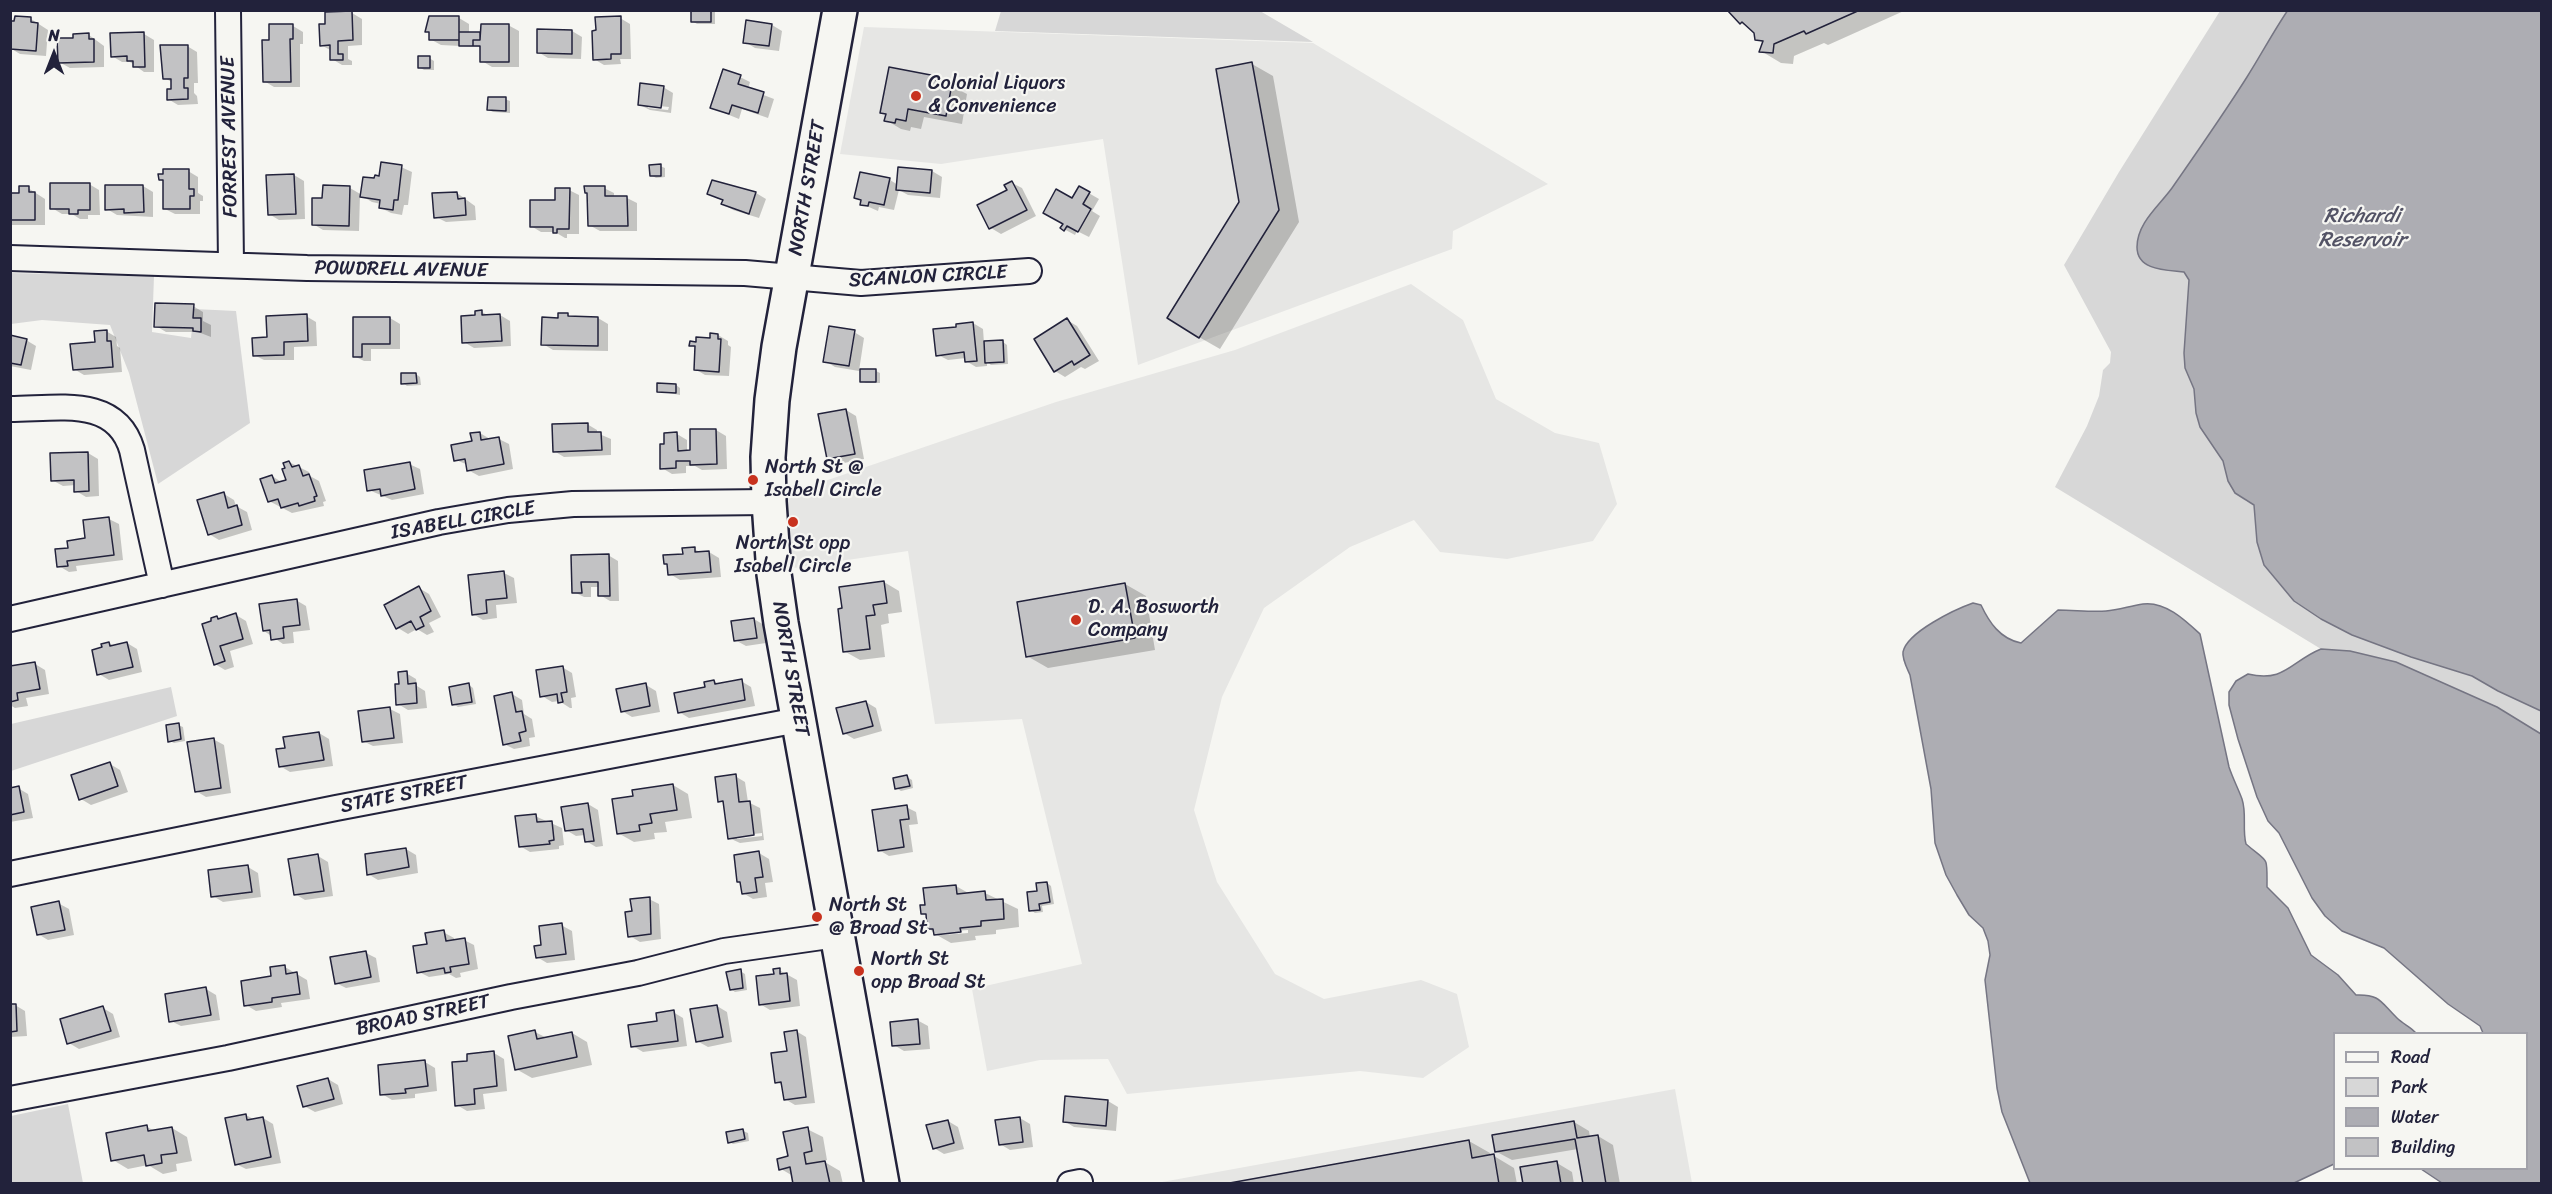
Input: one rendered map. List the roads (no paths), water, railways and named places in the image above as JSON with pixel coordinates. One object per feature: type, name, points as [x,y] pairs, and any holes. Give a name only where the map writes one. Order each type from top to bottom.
[{"type":"main road","name":"NORTH STREET","points":[[840,10],[791,276],[772,400],[768,457],[769,502],[777,597],[882,1184]]},
{"type":"street","name":"FORREST AVENUE","points":[[228,10],[231,264]]},
{"type":"street","name":"POWDRELL AVENUE","points":[[10,258],[319,268],[745,273],[791,276]]},
{"type":"street","name":"SCANLON CIRCLE","points":[[791,276],[861,283],[1029,271]]},
{"type":"street","points":[[10,410],[88,410],[109,416],[125,430],[132,450],[162,585]]},
{"type":"street","name":"ISABELL CIRCLE","points":[[10,619],[439,522],[508,510],[584,504],[769,502]]},
{"type":"street","name":"STATE STREET","points":[[10,874],[336,808],[798,720]]},
{"type":"street","name":"BROAD STREET","points":[[10,1099],[228,1058],[511,997],[638,973],[724,951],[836,935]]},
{"type":"water","name":"Richardi Reservoir","points":[[2288,10],[2541,11],[2541,711],[2472,676],[2352,635],[2321,619],[2294,601],[2264,565],[2257,542],[2254,505],[2235,493],[2228,481],[2223,461],[2200,427],[2194,389],[2185,368],[2189,280],[2184,272],[2154,268],[2142,261],[2138,255],[2138,238],[2150,215],[2172,188],[2219,119]]},
{"type":"water","points":[[1973,603],[1981,605],[2001,634],[2021,643],[2058,610],[2106,611],[2143,604],[2167,608],[2200,634],[2229,767],[2243,805],[2246,844],[2265,861],[2267,887],[2288,908],[2311,955],[2338,975],[2356,995],[2376,998],[2415,1032],[2333,1032],[2333,1164],[2294,1183],[2030,1183],[2002,1112],[1997,1088],[1985,980],[1990,955],[1988,941],[1983,928],[1969,915],[1946,875],[1935,843],[1931,789],[1910,675],[1903,655],[1906,644],[1922,629],[1955,610]]},
{"type":"water","points":[[2321,649],[2350,651],[2396,662],[2497,707],[2541,734],[2541,1183],[2442,1183],[2422,1170],[2528,1170],[2528,1032],[2483,1032],[2480,1026],[2448,1004],[2384,948],[2342,931],[2325,916],[2312,898],[2279,833],[2268,821],[2257,797],[2238,739],[2229,705],[2229,692],[2236,681],[2248,674],[2271,676]]},
{"type":"place","name":"Colonial Liquors & Convenience","points":[[916,96]]},
{"type":"place","name":"North St @ Isabell Circle","points":[[753,480]]},
{"type":"place","name":"North St opp Isabell Circle","points":[[793,522]]},
{"type":"place","name":"D. A. Bosworth Company","points":[[1076,620]]},
{"type":"place","name":"North St @ Broad St","points":[[817,917]]},
{"type":"place","name":"North St opp Broad St","points":[[859,971]]}]
